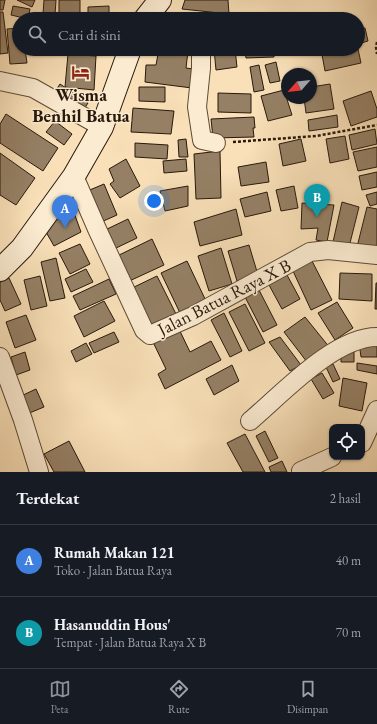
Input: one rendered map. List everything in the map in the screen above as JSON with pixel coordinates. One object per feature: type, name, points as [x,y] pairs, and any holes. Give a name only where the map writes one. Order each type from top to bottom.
[{"type":"main road","points":[[151,12],[160,0]]},
{"type":"main road","points":[[0,270],[22,248],[74,176],[102,127],[127,56]]},
{"type":"street","points":[[201,56],[197,107],[202,140],[216,143]]},
{"type":"street","points":[[0,81],[33,88],[102,127]]},
{"type":"street","name":"Jalan Batua Raya X B","points":[[74,176],[144,330],[150,335],[193,316],[310,252],[328,250],[377,255]]},
{"type":"street","points":[[250,421],[308,371],[339,348],[366,337],[377,337]]},
{"type":"street","points":[[0,357],[23,420],[39,472]]},
{"type":"street","points":[[365,436],[377,410]]},
{"type":"street","points":[[301,471],[329,458]]},
{"type":"path","points":[[377,42],[377,54]]},
{"type":"path","points":[[216,143],[316,136],[377,125]]},
{"type":"building","points":[[0,0],[5,0],[3,10],[0,10]]},
{"type":"building","points":[[17,0],[35,0],[32,7]]},
{"type":"building","points":[[44,0],[56,0],[55,12],[43,12]]},
{"type":"building","points":[[59,0],[80,0],[80,12],[59,12]]},
{"type":"building","points":[[185,0],[228,0],[229,12],[210,12],[182,9]]},
{"type":"building","points":[[13,6],[30,9],[29,12],[12,12],[11,15]]},
{"type":"building","points":[[109,6],[109,12],[88,12],[88,7]]},
{"type":"building","points":[[0,12],[3,12],[8,53],[0,54]]},
{"type":"building","points":[[365,28],[368,41],[365,42]]},
{"type":"building","points":[[7,29],[12,29],[12,56],[26,56],[27,63],[10,64]]},
{"type":"building","name":"Wisma Benhil Batua","points":[[68,56],[96,56],[94,90],[65,87]]},
{"type":"building","points":[[158,56],[187,56],[186,68],[193,69],[192,88],[145,82],[146,65],[156,65]]},
{"type":"building","points":[[215,56],[236,56],[237,67],[216,70]]},
{"type":"building","points":[[246,56],[274,56],[274,57],[246,58]]},
{"type":"building","points":[[322,56],[360,56],[361,63],[325,71]]},
{"type":"building","points":[[276,62],[280,81],[270,83],[265,65]]},
{"type":"building","points":[[259,65],[264,90],[254,92],[250,67]]},
{"type":"building","points":[[60,84],[88,103],[82,112],[54,93]]},
{"type":"building","points":[[330,84],[334,109],[306,113],[305,104],[317,104],[317,86]]},
{"type":"building","points":[[139,87],[165,87],[165,102],[139,101]]},
{"type":"building","points":[[281,91],[281,104],[288,104],[292,115],[268,121],[261,96]]},
{"type":"building","points":[[371,91],[377,109],[377,117],[351,126],[343,101]]},
{"type":"building","points":[[218,93],[251,94],[251,113],[218,112]]},
{"type":"building","points":[[133,108],[174,111],[171,134],[131,132]]},
{"type":"building","points":[[6,114],[58,148],[43,171],[0,143],[0,124]]},
{"type":"building","points":[[337,115],[338,127],[309,131],[308,120]]},
{"type":"building","points":[[254,117],[254,137],[213,138],[211,119]]},
{"type":"building","points":[[55,121],[72,134],[64,145],[46,132]]},
{"type":"building","points":[[375,129],[377,144],[352,150],[349,135]]},
{"type":"building","points":[[345,136],[349,159],[330,163],[326,139]]},
{"type":"building","points":[[186,139],[188,157],[179,157],[178,140]]},
{"type":"building","points":[[301,139],[306,161],[283,166],[279,144]]},
{"type":"building","points":[[135,143],[168,145],[167,159],[135,157]]},
{"type":"building","points":[[377,147],[377,167],[358,171],[353,152]]},
{"type":"building","points":[[220,151],[221,198],[196,199],[194,154]]},
{"type":"building","points":[[0,153],[35,178],[16,205],[0,195]]},
{"type":"building","points":[[126,159],[140,186],[120,198],[110,184],[114,181],[109,169]]},
{"type":"building","points":[[186,159],[187,171],[164,173],[163,161]]},
{"type":"building","points":[[266,162],[269,182],[241,186],[238,167]]},
{"type":"building","points":[[377,172],[377,187],[362,190],[359,176]]},
{"type":"building","points":[[104,184],[117,215],[99,223],[85,192]]},
{"type":"building","points":[[188,186],[188,206],[165,211],[160,191]]},
{"type":"building","points":[[294,186],[298,208],[281,211],[276,190]]},
{"type":"building","points":[[267,192],[271,211],[245,217],[240,199]]},
{"type":"building","points":[[377,192],[377,204],[370,206],[366,195]]},
{"type":"building","points":[[342,202],[359,207],[349,247],[333,242]]},
{"type":"building","points":[[302,203],[334,205],[327,242],[316,240],[318,228],[301,229]]},
{"type":"building","points":[[64,206],[73,210],[81,232],[54,246],[46,232]]},
{"type":"building","points":[[367,207],[377,209],[377,251],[357,247]]},
{"type":"building","points":[[236,209],[242,235],[200,246],[194,222]]},
{"type":"building","points":[[128,219],[137,238],[114,249],[105,230]]},
{"type":"building","points":[[152,239],[164,265],[125,283],[113,258]]},
{"type":"building","points":[[80,244],[90,264],[70,274],[59,253]]},
{"type":"building","points":[[249,245],[258,275],[237,281],[228,251]]},
{"type":"building","points":[[221,248],[232,284],[209,291],[198,256]]},
{"type":"building","points":[[56,258],[65,298],[50,301],[41,262]]},
{"type":"building","points":[[187,261],[206,301],[180,313],[161,273]]},
{"type":"building","points":[[312,261],[332,300],[311,310],[293,271]]},
{"type":"building","points":[[86,269],[93,282],[71,292],[65,279]]},
{"type":"building","points":[[340,273],[372,274],[372,301],[339,299]]},
{"type":"building","points":[[287,275],[300,299],[282,309],[269,285]]},
{"type":"building","points":[[40,276],[47,306],[31,310],[24,280]]},
{"type":"building","points":[[157,276],[176,314],[149,326],[130,289]]},
{"type":"building","points":[[9,278],[21,304],[5,311],[0,300],[0,282]]},
{"type":"building","points":[[109,279],[116,294],[80,310],[73,296]]},
{"type":"building","points":[[376,283],[377,309],[375,309]]},
{"type":"building","points":[[259,290],[277,325],[263,332],[245,297]]},
{"type":"building","points":[[104,301],[115,321],[84,337],[74,316]]},
{"type":"building","points":[[337,302],[353,328],[335,340],[318,313]]},
{"type":"building","points":[[245,304],[265,343],[249,351],[229,312]]},
{"type":"building","points":[[224,313],[242,351],[230,357],[211,320]]},
{"type":"building","points":[[26,315],[36,340],[15,348],[6,322]]},
{"type":"building","points":[[305,317],[330,348],[307,362],[284,332]]},
{"type":"building","points":[[178,327],[190,352],[211,341],[221,360],[165,389],[158,374],[166,369],[152,340]]},
{"type":"building","points":[[114,332],[119,342],[94,353],[89,343]]},
{"type":"building","points":[[280,337],[301,365],[290,371],[269,342]]},
{"type":"building","points":[[86,343],[92,354],[76,362],[71,351]]},
{"type":"building","points":[[359,343],[377,343],[377,357],[361,357]]},
{"type":"building","points":[[354,347],[354,362],[341,362],[341,348]]},
{"type":"building","points":[[25,352],[30,370],[16,375],[11,357]]},
{"type":"building","points":[[357,363],[377,366],[377,374],[357,370]]},
{"type":"building","points":[[333,364],[340,379],[333,382],[326,367]]},
{"type":"building","points":[[232,365],[239,381],[214,395],[206,379]]},
{"type":"building","points":[[322,373],[334,393],[323,399],[311,379]]},
{"type":"building","points":[[343,378],[367,383],[362,411],[339,406]]},
{"type":"building","points":[[36,389],[44,407],[27,414],[19,397]]},
{"type":"building","points":[[265,431],[278,458],[269,462],[256,436]]},
{"type":"building","points":[[245,434],[265,472],[243,472],[227,443]]},
{"type":"building","points":[[69,441],[85,472],[54,472],[44,454]]},
{"type":"building","points":[[282,461],[287,472],[271,472],[269,467]]},
{"type":"place","name":"Wisma Benhil Batua","points":[[81,72]]},
{"type":"place","name":"Hasanuddin Hous'","points":[[317,217]]},
{"type":"place","name":"Rumah Makan 121","points":[[65,228]]}]
